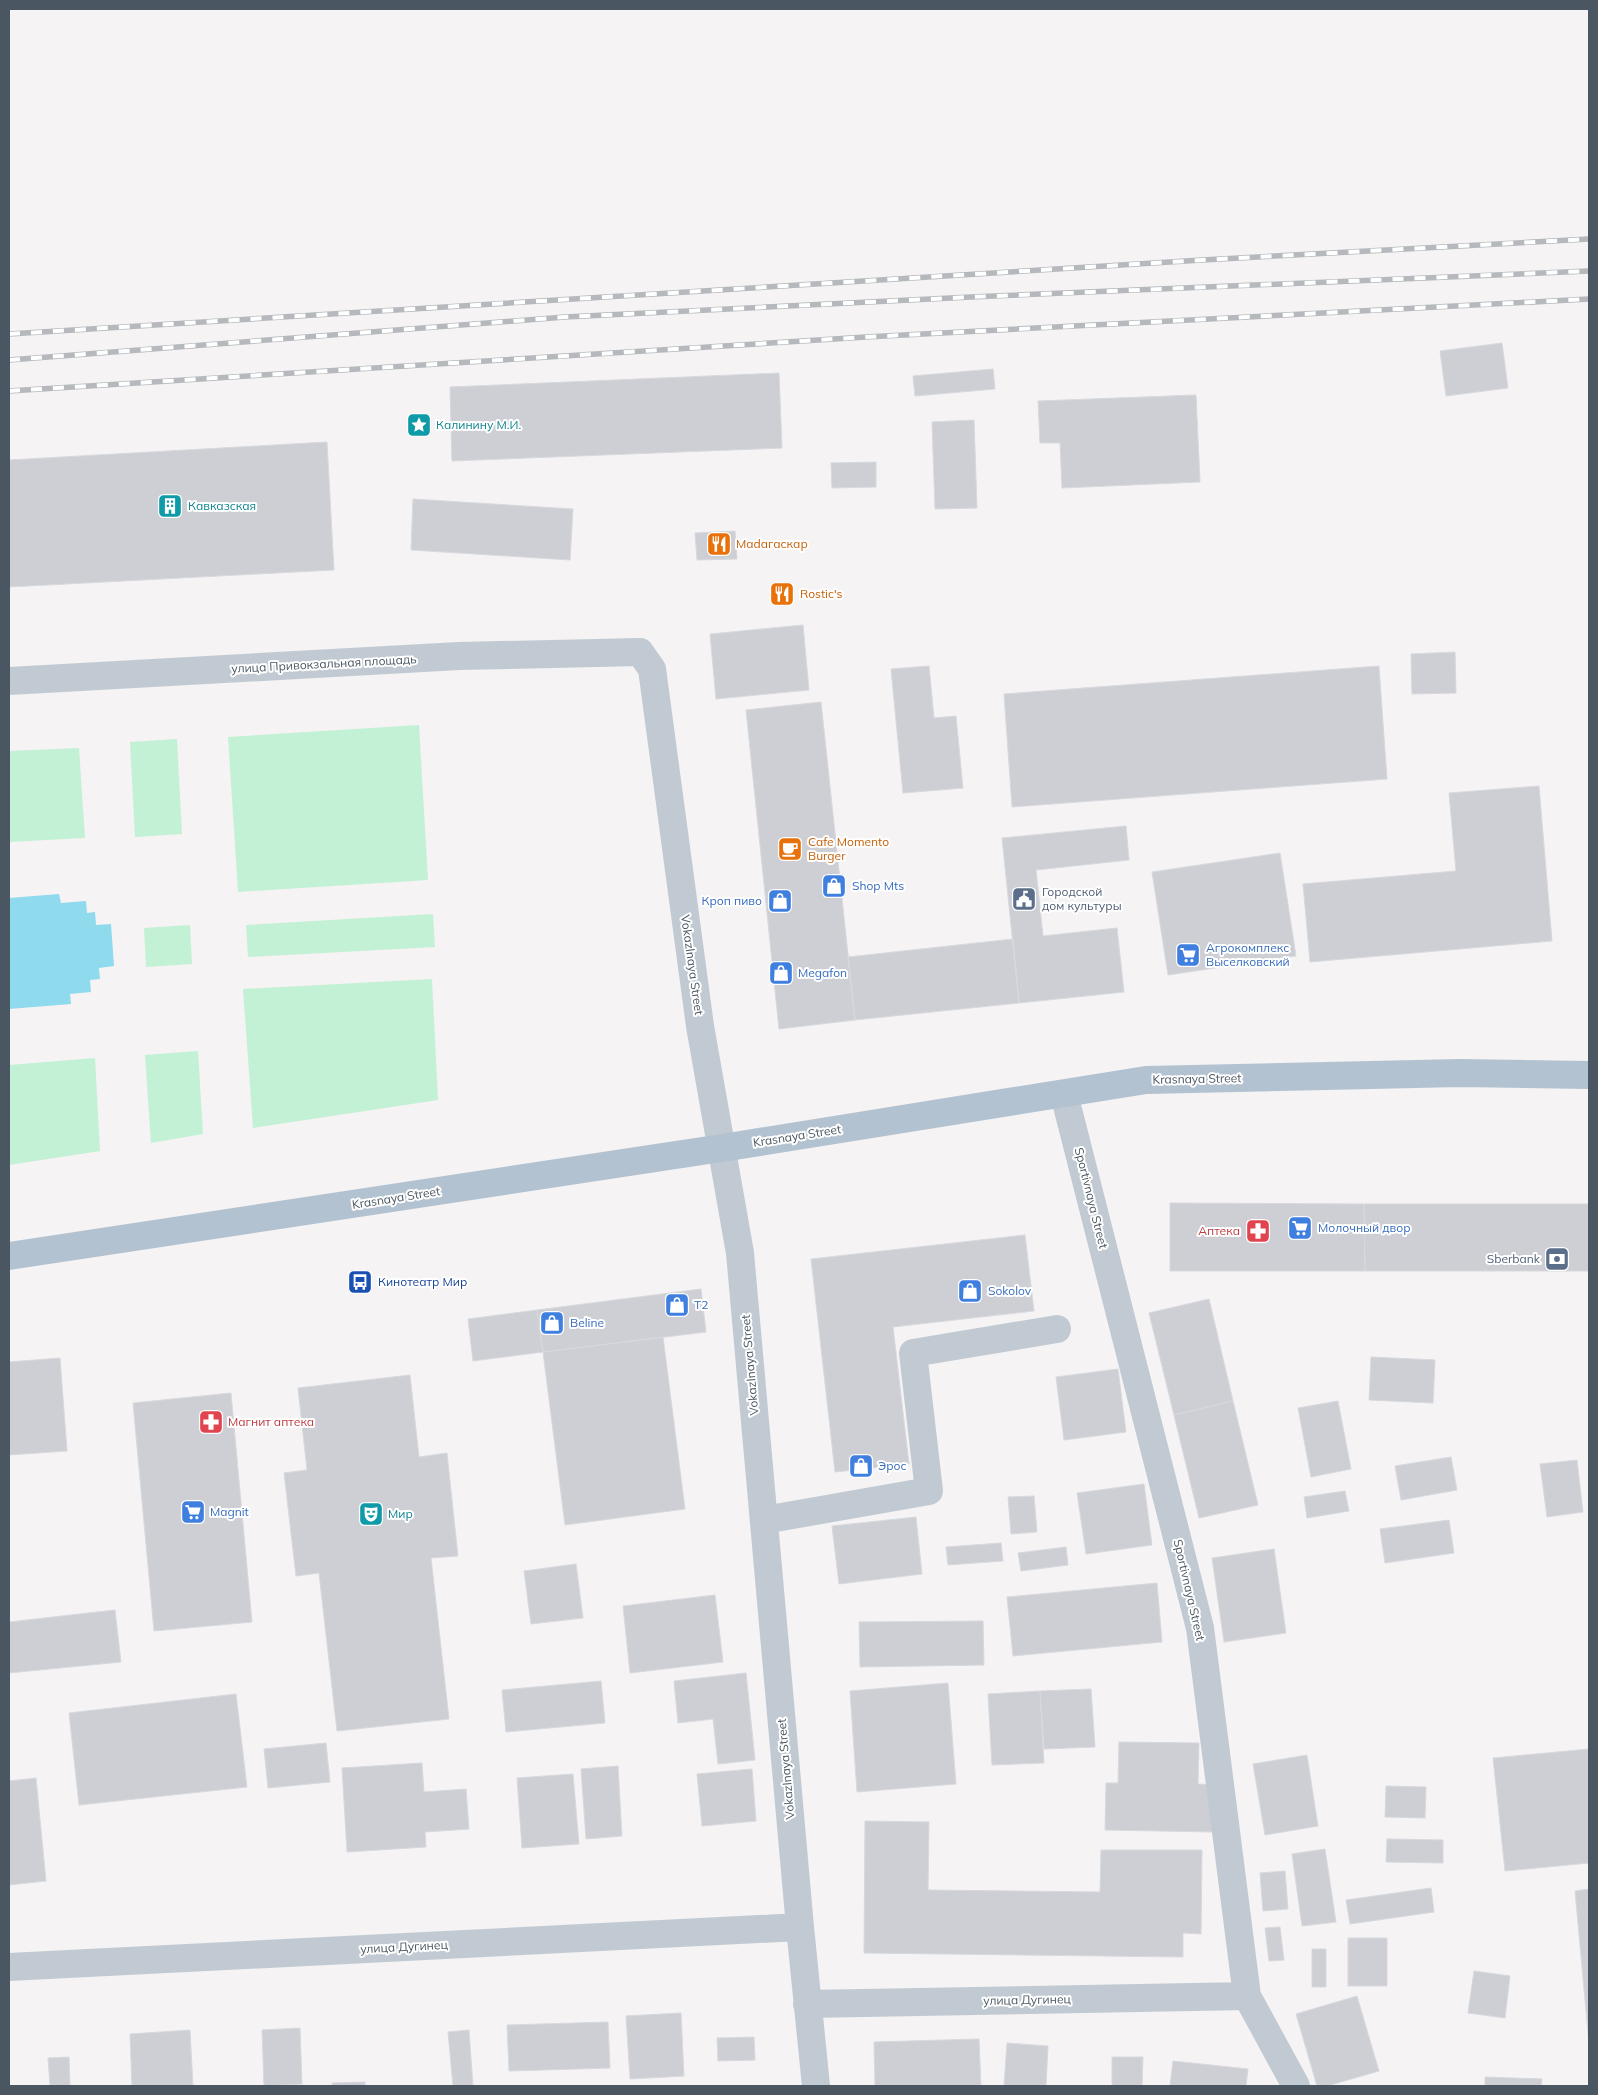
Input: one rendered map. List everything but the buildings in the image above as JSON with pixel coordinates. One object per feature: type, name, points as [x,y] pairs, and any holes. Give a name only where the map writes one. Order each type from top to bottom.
[{"type":"main road","name":"Krasnaya Street","points":[[9,1256],[722,1148],[1146,1080],[1460,1073],[1589,1075]]},
{"type":"street","name":"улица Привокзальная площадь","points":[[9,681],[459,656],[640,652]]},
{"type":"street","name":"Vokazlnaya Street","points":[[640,652],[652,669],[698,1009],[740,1253],[807,2004],[816,2086]]},
{"type":"street","name":"Sportivnaya Street","points":[[1064,1094],[1200,1628],[1247,1996],[1296,2086]]},
{"type":"street","points":[[764,1520],[929,1491],[913,1353],[1057,1330]]},
{"type":"street","name":"улица Дугинец","points":[[9,1967],[800,1927]]},
{"type":"street","name":"улица Дугинец","points":[[807,2004],[1247,1996]]},
{"type":"green space","points":[[419,725],[428,880],[238,892],[228,737]]},
{"type":"green space","points":[[177,739],[182,834],[135,837],[130,742]]},
{"type":"green space","points":[[79,748],[85,838],[9,842],[9,751]]},
{"type":"green space","points":[[433,914],[435,947],[248,957],[246,925]]},
{"type":"green space","points":[[190,925],[192,964],[146,967],[144,928]]},
{"type":"green space","points":[[432,979],[438,1100],[253,1128],[243,989]]},
{"type":"green space","points":[[198,1051],[203,1134],[151,1143],[145,1055]]},
{"type":"green space","points":[[95,1058],[100,1151],[9,1165],[9,1065]]},
{"type":"water","points":[[59,894],[61,903],[86,901],[87,913],[95,912],[96,925],[111,924],[114,966],[99,968],[100,979],[90,980],[91,992],[70,994],[71,1004],[9,1009],[9,898]]},
{"type":"railway","points":[[9,334],[1202,260],[1589,239]]},
{"type":"railway","points":[[9,360],[565,317],[971,297],[1589,271]]},
{"type":"railway","points":[[9,391],[866,337],[1589,299]]},
{"type":"place","name":"Калинину М.И.","points":[[419,425]]},
{"type":"place","name":"Кавказская","points":[[170,506]]},
{"type":"place","name":"Madaгаскар","points":[[719,544]]},
{"type":"place","name":"Rostic's","points":[[782,594]]},
{"type":"place","name":"Cafe Momento Burger","points":[[790,849]]},
{"type":"place","name":"Shop Mts","points":[[834,886]]},
{"type":"place","name":"Городской дом культуры","points":[[1024,899]]},
{"type":"place","name":"Кроп пиво","points":[[780,901]]},
{"type":"place","name":"Агрокомплекс Выселковский","points":[[1188,955]]},
{"type":"place","name":"Megafon","points":[[781,973]]},
{"type":"place","name":"Молочный двор","points":[[1300,1228]]},
{"type":"place","name":"Аптека","points":[[1258,1231]]},
{"type":"place","name":"Sberbank","points":[[1557,1259]]},
{"type":"place","name":"Кинотеатр Мир","points":[[360,1282]]},
{"type":"place","name":"Sokolov","points":[[970,1291]]},
{"type":"place","name":"T2","points":[[677,1305]]},
{"type":"place","name":"Beline","points":[[552,1323]]},
{"type":"place","name":"Магнит аптека","points":[[211,1422]]},
{"type":"place","name":"Эрос","points":[[861,1466]]},
{"type":"place","name":"Magnit","points":[[193,1512]]},
{"type":"place","name":"Мир","points":[[371,1514]]}]
